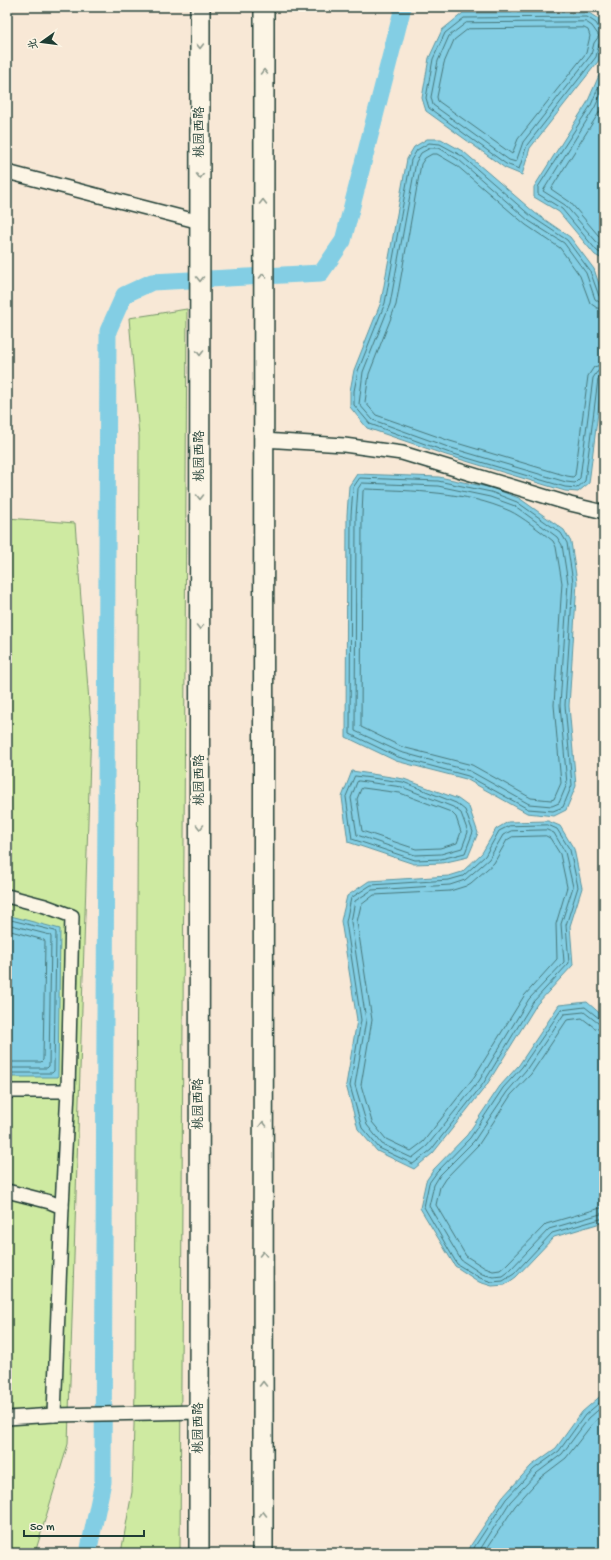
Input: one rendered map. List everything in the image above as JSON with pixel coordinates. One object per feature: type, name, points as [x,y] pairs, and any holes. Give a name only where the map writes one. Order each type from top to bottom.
[{"type":"main road","name":"桃园西路","points":[[199,1553],[200,7]]},
{"type":"main road","points":[[262,1553],[264,7]]},
{"type":"street","points":[[7,172],[200,222]]},
{"type":"street","points":[[263,440],[344,445],[402,452],[570,504],[604,512]]},
{"type":"street","points":[[7,896],[45,906],[72,916],[68,1091],[54,1415]]},
{"type":"street","points":[[7,1091],[68,1091]]},
{"type":"street","points":[[7,1190],[62,1207]]},
{"type":"street","points":[[7,1418],[54,1415],[199,1412]]},
{"type":"green space","points":[[187,309],[180,1553],[121,1553],[132,1492],[135,1392],[139,436],[129,318]]},
{"type":"green space","points":[[7,518],[75,523],[91,727],[68,1444],[35,1553],[7,1553]]},
{"type":"water","points":[[463,13],[589,13],[600,20],[604,30],[600,59],[530,148],[522,175],[505,168],[426,111],[422,98],[429,58],[442,30]]},
{"type":"water","points":[[604,64],[604,260],[595,255],[559,212],[534,197],[534,187],[587,103]]},
{"type":"water","points":[[427,139],[441,139],[464,152],[535,213],[570,237],[594,269],[604,299],[604,365],[589,483],[578,492],[565,491],[446,455],[367,428],[350,407],[350,391],[354,370],[381,302],[407,159],[414,147]]},
{"type":"water","points":[[357,474],[439,477],[492,488],[519,498],[564,530],[571,542],[577,582],[569,706],[576,786],[566,810],[554,816],[527,813],[466,779],[396,761],[346,737],[347,515],[349,486]]},
{"type":"water","points":[[352,771],[404,779],[458,799],[469,807],[478,833],[468,857],[442,863],[414,864],[348,842],[342,797]]},
{"type":"water","points":[[548,821],[560,826],[574,849],[582,888],[570,926],[573,965],[537,1004],[486,1086],[433,1153],[414,1169],[377,1151],[358,1129],[346,1085],[357,1020],[341,921],[347,896],[369,881],[449,876],[462,872],[482,853],[496,829],[508,822]]},
{"type":"water","points":[[7,915],[60,929],[58,1077],[7,1077]]},
{"type":"water","points":[[587,1002],[604,1017],[604,1222],[554,1237],[516,1277],[505,1285],[492,1286],[479,1282],[455,1266],[420,1208],[426,1181],[434,1169],[467,1135],[500,1086],[519,1065],[559,1005]]},
{"type":"water","points":[[604,1393],[604,1553],[468,1553],[471,1545],[503,1497],[531,1466],[556,1448],[582,1412]]},
{"type":"waterway","points":[[88,1553],[103,1482],[108,331],[124,295],[152,282],[321,273],[343,241],[403,7]]}]
